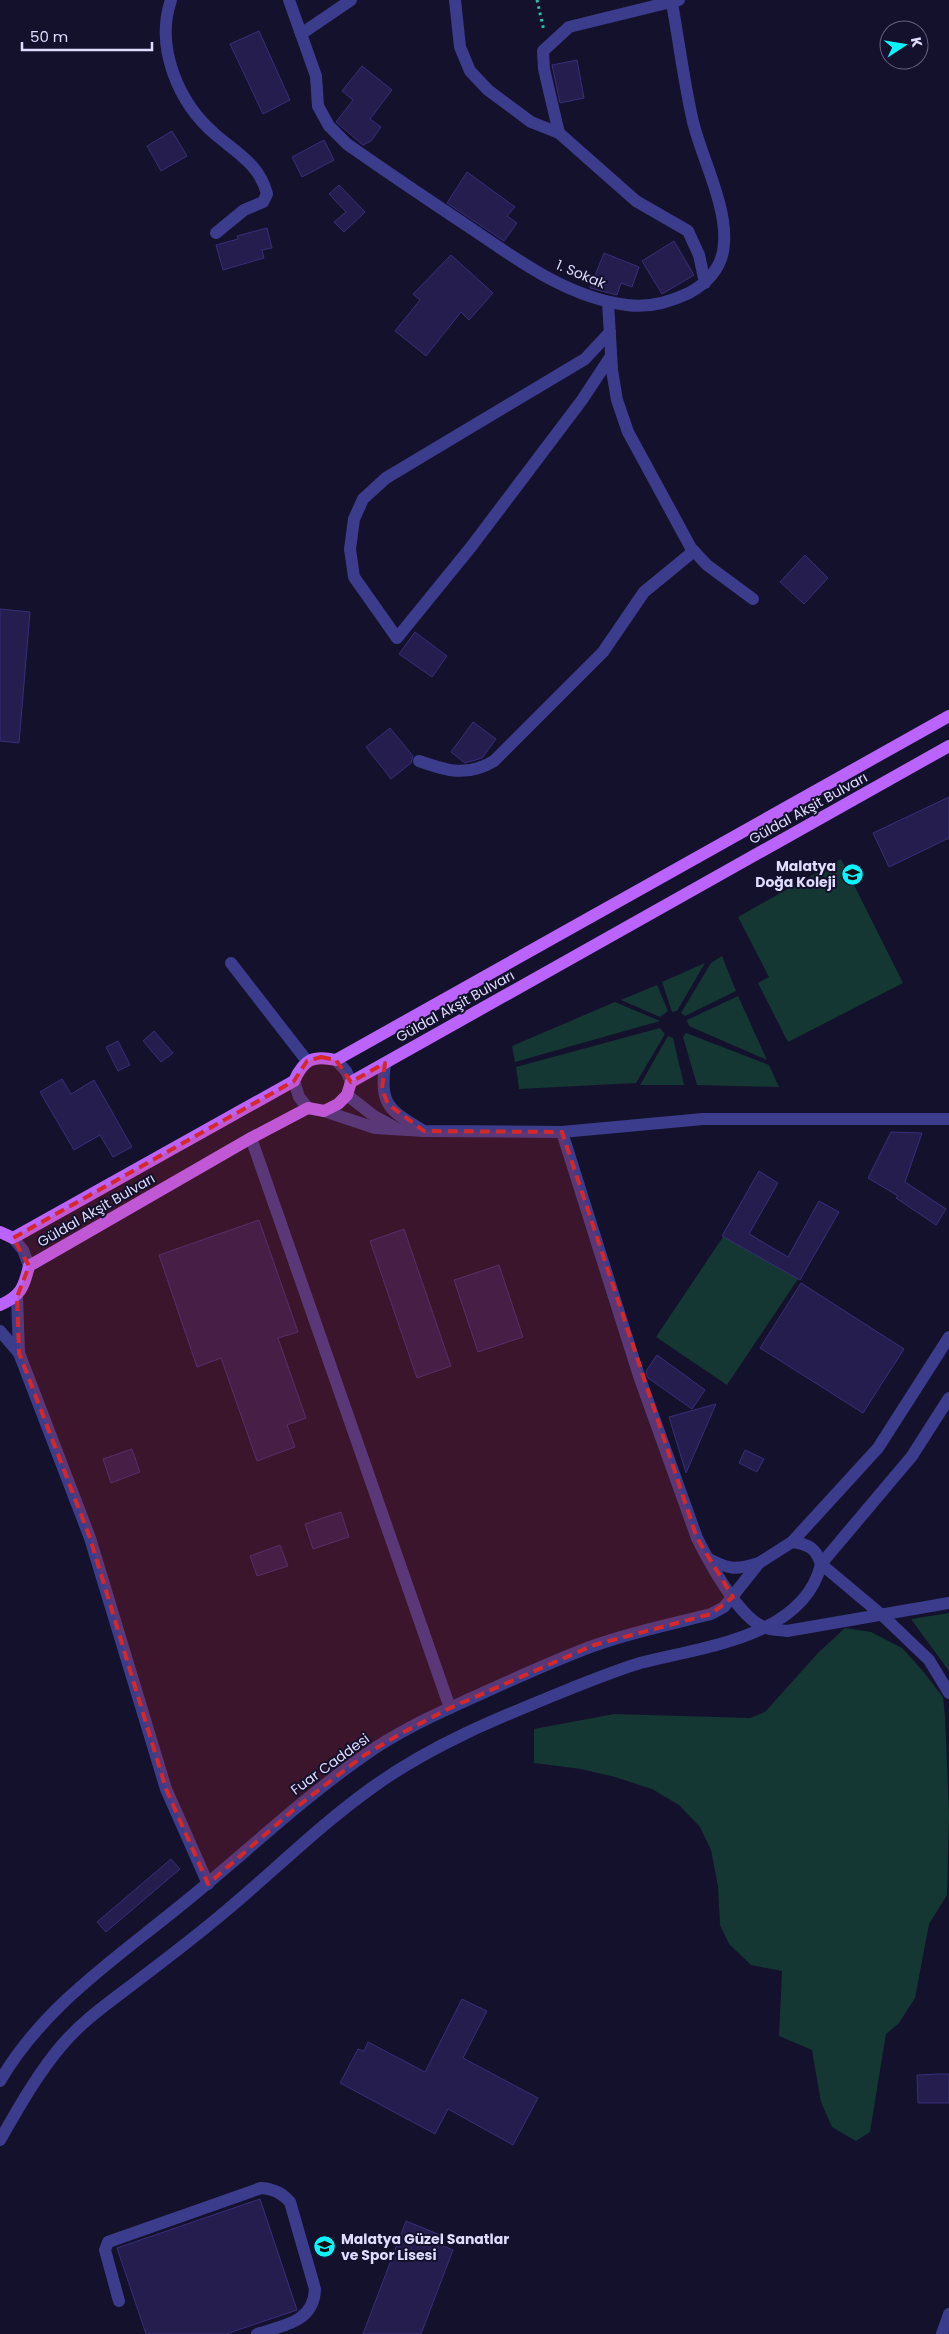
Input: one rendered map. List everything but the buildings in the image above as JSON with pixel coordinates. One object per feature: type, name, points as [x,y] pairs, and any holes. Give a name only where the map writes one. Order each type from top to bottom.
[{"type":"main road","name":"Güldal Akşit Bulvarı","points":[[13,1238],[294,1081],[300,1069],[307,1062],[320,1057],[336,1060],[949,716]]},
{"type":"main road","name":"Güldal Akşit Bulvarı","points":[[351,1082],[949,746]]},
{"type":"main road","points":[[308,1108],[324,1111],[338,1104],[347,1095],[351,1082]]},
{"type":"main road","name":"Güldal Akşit Bulvarı","points":[[17,1297],[25,1282],[29,1266],[251,1138],[308,1108]]},
{"type":"main road","points":[[0,1232],[13,1238]]},
{"type":"main road","points":[[0,1305],[17,1297]]},
{"type":"street","points":[[171,0],[164,32],[166,46],[184,98],[214,134],[252,163],[260,173],[268,194],[263,202],[244,210],[216,233]]},
{"type":"street","name":"1. Sokak","points":[[289,0],[316,76],[318,106],[329,126],[347,144],[529,268],[573,289],[608,302],[628,306],[656,305],[679,298],[705,283],[718,267],[724,244],[724,223],[693,122],[676,1]]},
{"type":"street","points":[[301,34],[352,0]]},
{"type":"street","points":[[455,0],[460,47],[470,71],[488,90],[531,122],[559,133],[636,201],[688,231],[699,255],[705,283]]},
{"type":"street","points":[[559,133],[544,69],[543,51],[569,27],[676,1]]},
{"type":"street","points":[[608,302],[611,356],[618,400],[628,432],[647,470],[694,552],[713,570],[752,599]]},
{"type":"street","points":[[610,332],[585,358],[386,478],[363,499],[354,518],[350,549],[354,577],[397,638],[471,546],[582,400],[611,356]]},
{"type":"street","points":[[419,761],[445,769],[465,771],[480,769],[494,761],[603,652],[644,592],[694,552]]},
{"type":"street","points":[[231,963],[307,1062]]},
{"type":"street","points":[[336,1060],[346,1071],[351,1082]]},
{"type":"street","points":[[385,1063],[382,1089],[388,1104],[403,1118],[424,1131]]},
{"type":"street","points":[[294,1081],[299,1097],[308,1108]]},
{"type":"street","points":[[347,1095],[374,1116],[401,1130]]},
{"type":"street","points":[[324,1111],[375,1128],[424,1131],[562,1132],[703,1119],[949,1119]]},
{"type":"street","points":[[562,1132],[639,1376],[697,1538],[707,1558],[753,1621],[764,1627],[787,1631],[883,1616],[949,1603]]},
{"type":"street","points":[[251,1138],[450,1708]]},
{"type":"street","points":[[13,1238],[23,1250],[29,1266]]},
{"type":"street","points":[[17,1297],[19,1353],[90,1538],[166,1789],[208,1884]]},
{"type":"street","points":[[0,1331],[19,1353]]},
{"type":"street","name":"Fuar Caddesi","points":[[0,2081],[17,2052],[46,2019],[122,1952],[208,1884],[298,1806],[363,1756],[450,1708],[594,1645],[711,1614],[724,1607],[734,1597],[759,1563],[792,1542],[878,1448],[949,1337]]},
{"type":"street","points":[[0,2140],[41,2073],[62,2045],[86,2020],[226,1911],[318,1830],[374,1786],[450,1741],[509,1714],[638,1664],[745,1637],[791,1611],[808,1594],[818,1579],[821,1564],[912,1456],[949,1398]]},
{"type":"street","points":[[792,1542],[812,1547],[817,1553],[821,1564],[883,1616],[928,1660],[949,1693]]},
{"type":"street","points":[[707,1558],[726,1568],[740,1569],[759,1563]]},
{"type":"street","points":[[119,2301],[105,2250],[108,2242],[261,2188],[272,2189],[284,2195],[290,2202],[315,2289],[315,2303],[309,2312],[297,2320],[257,2334]]},
{"type":"street","points":[[942,2334],[949,2314]]},
{"type":"path","points":[[537,0],[548,46]]},
{"type":"highlighted area","points":[[321,1057],[336,1060],[351,1082],[385,1063],[382,1089],[388,1104],[424,1131],[562,1132],[697,1538],[733,1597],[711,1614],[594,1645],[450,1708],[400,1734],[363,1756],[298,1806],[208,1884],[166,1789],[90,1538],[19,1353],[17,1297],[29,1266],[13,1238],[294,1081],[307,1061]]},
{"type":"green space","points":[[841,859],[903,983],[788,1042],[758,983],[769,977],[738,917]]},
{"type":"green space","points":[[722,956],[736,991],[685,1016],[681,1013],[711,963]]},
{"type":"green space","points":[[705,963],[677,1011],[672,1012],[662,982]]},
{"type":"green space","points":[[657,985],[668,1011],[660,1017],[621,1000]]},
{"type":"green space","points":[[738,996],[767,1060],[689,1026],[687,1020]]},
{"type":"green space","points":[[615,1002],[660,1021],[515,1062],[512,1046]]},
{"type":"green space","points":[[660,1028],[665,1034],[636,1083],[519,1089],[516,1067]]},
{"type":"green space","points":[[686,1033],[769,1065],[779,1087],[697,1085],[683,1037]]},
{"type":"green space","points":[[668,1036],[673,1038],[684,1085],[640,1085]]},
{"type":"green space","points":[[733,1222],[804,1270],[727,1385],[656,1337]]},
{"type":"green space","points":[[949,1613],[949,1671],[911,1619]]},
{"type":"green space","points":[[845,1628],[871,1632],[902,1648],[943,1697],[949,1813],[947,1895],[929,1924],[915,1998],[899,2023],[886,2034],[870,2132],[856,2141],[832,2127],[821,2102],[812,2050],[779,2036],[782,1971],[751,1965],[729,1944],[720,1925],[718,1886],[711,1850],[700,1827],[679,1805],[652,1789],[615,1777],[581,1769],[534,1763],[534,1729],[614,1714],[750,1718],[765,1712],[818,1653]]},
{"type":"place","name":"Malatya Doğa Koleji","points":[[852,874]]},
{"type":"place","name":"Malatya Güzel Sanatlar ve Spor Lisesi","points":[[325,2247]]}]
